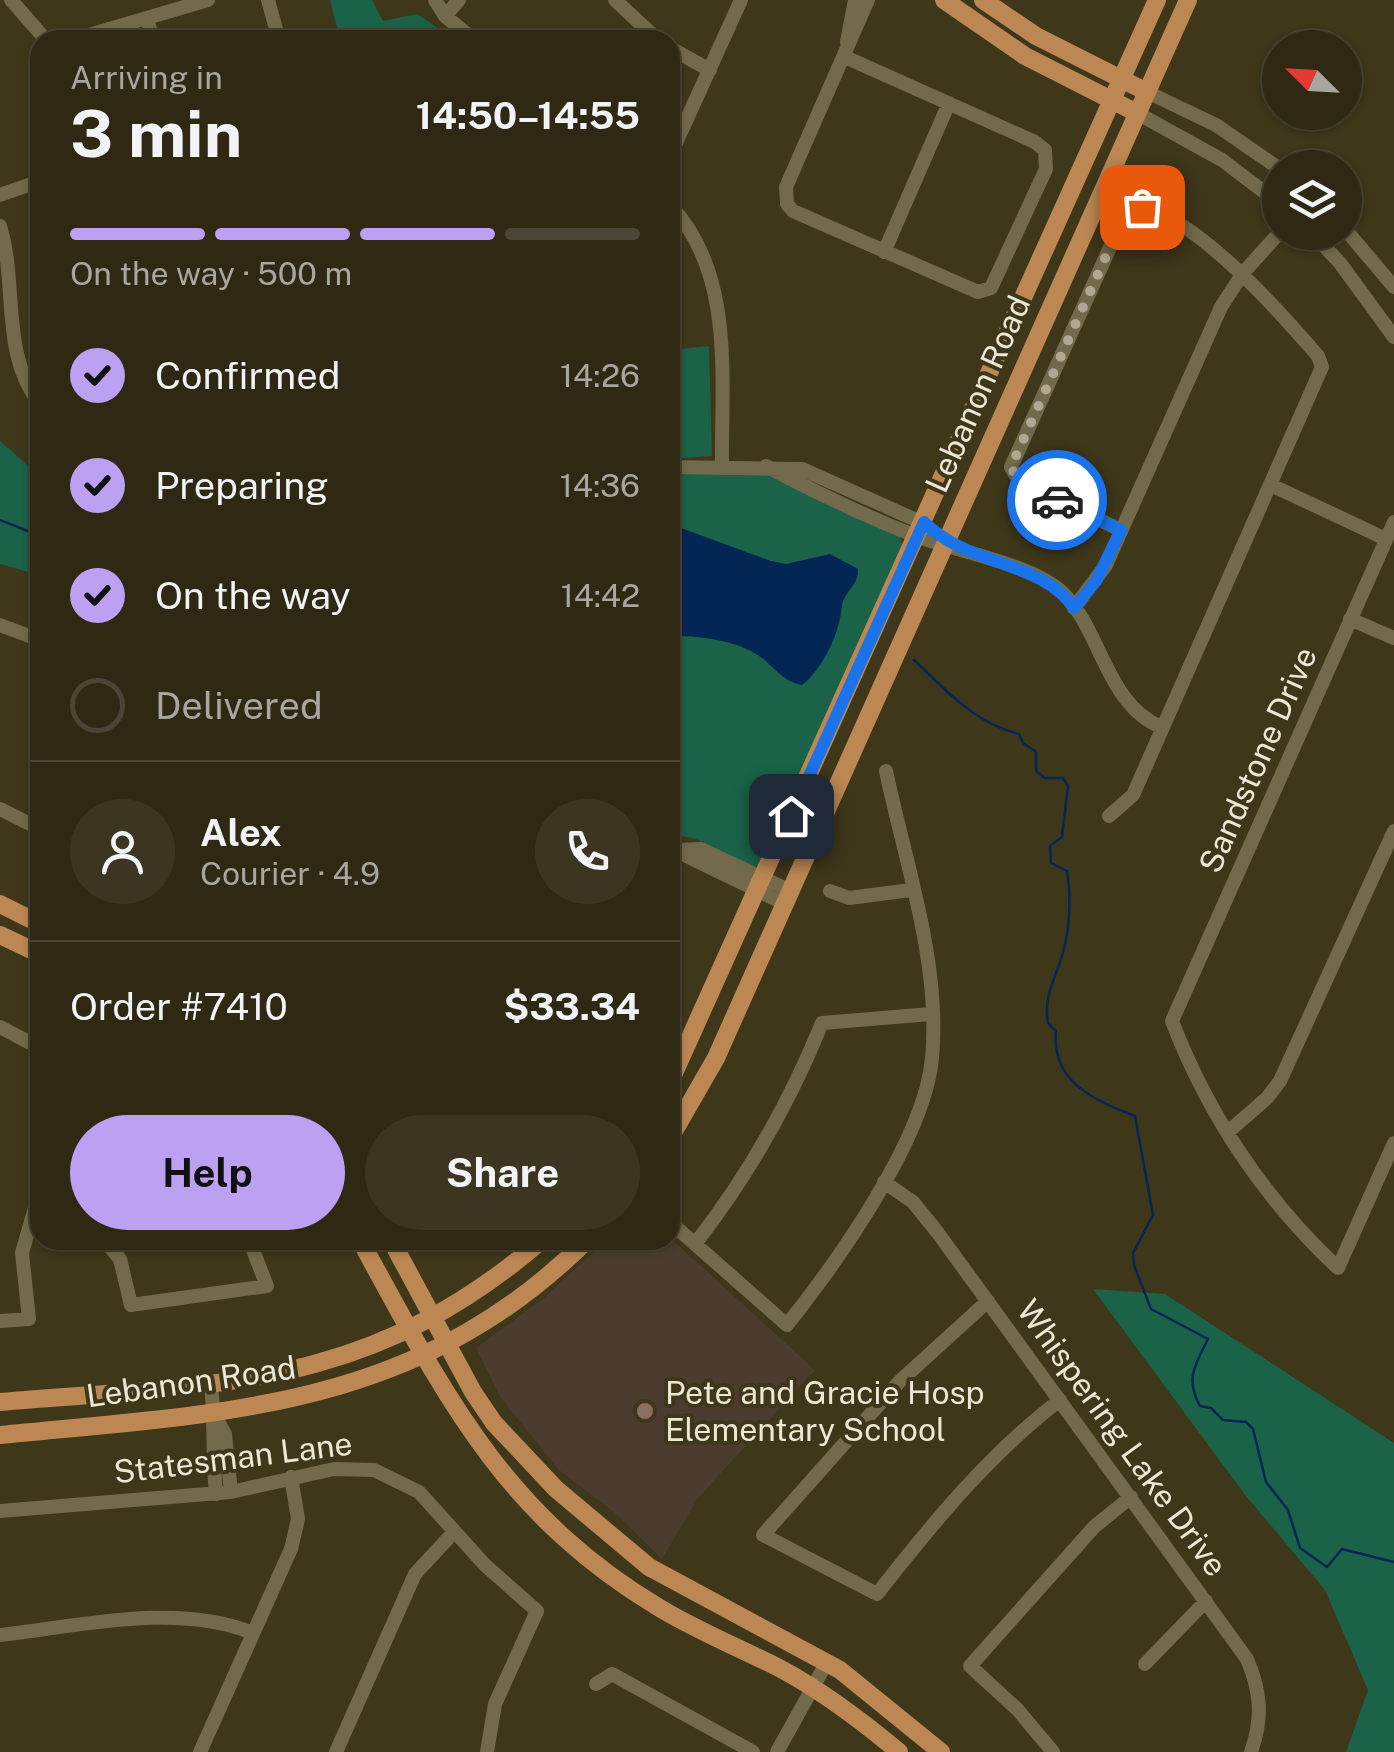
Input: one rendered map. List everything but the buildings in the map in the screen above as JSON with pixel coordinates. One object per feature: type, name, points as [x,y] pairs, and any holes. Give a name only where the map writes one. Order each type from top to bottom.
[{"type":"main road","points":[[944,0],[1025,56],[1137,114]]},
{"type":"main road","points":[[983,0],[1036,36],[1146,92]]},
{"type":"main road","name":"Lebanon Road","points":[[680,1060],[1158,0]]},
{"type":"main road","name":"Lebanon Road","points":[[680,1121],[716,1058],[1188,0]]},
{"type":"main road","points":[[1026,293],[1053,302]]},
{"type":"main road","points":[[0,904],[30,919]]},
{"type":"main road","points":[[0,935],[30,949]]},
{"type":"main road","points":[[366,1250],[464,1427],[552,1526],[660,1608],[812,1688],[899,1752]]},
{"type":"main road","points":[[397,1250],[494,1423],[574,1505],[640,1560],[827,1662],[876,1696],[941,1752]]},
{"type":"main road","name":"Lebanon Road","points":[[0,1402],[211,1385],[304,1369],[433,1318],[488,1283],[529,1250]]},
{"type":"main road","name":"Lebanon Road","points":[[0,1435],[214,1414],[311,1397],[446,1343],[505,1306],[574,1250]]},
{"type":"main road","points":[[552,1526],[574,1505]]},
{"type":"main road","points":[[624,1584],[640,1560]]},
{"type":"street","points":[[11,0],[37,30]]},
{"type":"street","points":[[108,30],[208,0]]},
{"type":"street","points":[[268,0],[276,30]]},
{"type":"street","points":[[435,0],[445,16],[462,30]]},
{"type":"street","points":[[445,16],[460,0]]},
{"type":"street","points":[[616,0],[648,30]]},
{"type":"street","points":[[680,134],[741,0]]},
{"type":"street","points":[[845,57],[855,0]]},
{"type":"street","points":[[845,57],[1035,142],[1047,158],[991,288],[978,292],[793,212],[786,204],[786,187],[868,0]]},
{"type":"street","points":[[147,19],[150,30]]},
{"type":"street","points":[[680,54],[710,70]]},
{"type":"street","points":[[1146,92],[1216,125],[1262,157]]},
{"type":"street","points":[[884,252],[948,103]]},
{"type":"street","points":[[1137,114],[1222,160],[1262,190]]},
{"type":"street","points":[[0,195],[30,184]]},
{"type":"street","points":[[1109,816],[1129,801],[1322,367],[1318,356],[1242,273],[1163,216],[1135,208],[1121,223],[1012,474],[1020,483],[1121,530]]},
{"type":"street","points":[[680,216],[689,225],[710,270],[719,317],[722,466]]},
{"type":"street","points":[[0,226],[6,244],[4,307],[10,348],[30,393]]},
{"type":"street","points":[[1362,249],[1394,287]]},
{"type":"street","points":[[1074,608],[1096,581],[1121,530],[1221,308],[1242,273],[1263,250]]},
{"type":"street","points":[[1328,250],[1389,320],[1394,337]]},
{"type":"street","points":[[996,281],[1026,293]]},
{"type":"street","points":[[680,467],[766,466],[944,543],[1048,582],[1074,608],[1128,702],[1161,727]]},
{"type":"street","points":[[1271,485],[1386,538]]},
{"type":"street","name":"Sandstone Drive","points":[[1228,1132],[1172,1021],[1394,522]]},
{"type":"street","points":[[1350,619],[1394,638]]},
{"type":"street","points":[[0,625],[30,636]]},
{"type":"street","points":[[680,1231],[787,1325],[838,1258],[884,1182],[928,1088],[933,1055],[924,947],[886,771]]},
{"type":"street","points":[[0,809],[30,824]]},
{"type":"street","points":[[1394,831],[1280,1081],[1267,1098],[1228,1132],[1259,1183],[1338,1268],[1394,1143]]},
{"type":"street","points":[[680,849],[701,849],[786,896]]},
{"type":"street","points":[[830,891],[849,898],[911,890]]},
{"type":"street","points":[[695,1244],[737,1190],[775,1128],[822,1023],[931,1014]]},
{"type":"street","points":[[0,1028],[30,1043]]},
{"type":"street","name":"Whispering Lake Drive","points":[[884,1182],[913,1202],[1206,1601],[1254,1676],[1260,1726],[1251,1752]]},
{"type":"street","points":[[0,1321],[30,1319],[22,1253],[30,1225]]},
{"type":"street","points":[[112,1250],[120,1259],[131,1305],[267,1286],[253,1250]]},
{"type":"street","points":[[988,1301],[913,1368],[763,1535],[877,1594],[1016,1434],[1060,1400]]},
{"type":"street","points":[[211,1385],[214,1414],[225,1434],[224,1493]]},
{"type":"street","name":"Statesman Lane","points":[[0,1511],[224,1493],[291,1477],[354,1468],[384,1472],[418,1492],[537,1611],[495,1704],[487,1752]]},
{"type":"street","points":[[200,1752],[296,1530],[291,1477]]},
{"type":"street","points":[[1050,1751],[970,1666],[1094,1527],[1132,1497]]},
{"type":"street","points":[[336,1752],[416,1574],[454,1532]]},
{"type":"street","points":[[1146,1664],[1206,1601]]},
{"type":"street","points":[[0,1635],[143,1619],[203,1618],[253,1633]]},
{"type":"street","points":[[777,1752],[827,1662]]},
{"type":"street","points":[[596,1684],[612,1674],[752,1752]]},
{"type":"shaded area","name":"Pete and Gracie Hosp Elementary School","points":[[680,1247],[815,1370],[698,1498],[662,1559],[614,1512],[559,1470],[500,1397],[476,1348],[544,1298],[596,1250]]},
{"type":"green space","points":[[330,0],[372,0],[383,21],[417,14],[439,29],[438,30],[338,30]]},
{"type":"green space","points":[[709,346],[712,456],[680,458],[680,349]]},
{"type":"green space","points":[[0,441],[30,467],[30,572],[0,564]]},
{"type":"green space","points":[[680,473],[767,474],[900,537],[903,548],[761,865],[754,867],[680,835]]},
{"type":"green space","points":[[1093,1289],[1165,1294],[1394,1443],[1394,1752],[1346,1752],[1368,1690],[1325,1590],[1246,1496]]},
{"type":"water","points":[[680,528],[771,561],[786,564],[830,554],[858,569],[843,601],[831,644],[822,662],[802,685],[788,680],[747,649],[680,637]]},
{"type":"waterway","points":[[0,520],[30,532]]},
{"type":"waterway","points":[[914,660],[975,714],[1019,734],[1023,743],[1036,752],[1036,771],[1045,778],[1063,778],[1068,786],[1062,837],[1050,846],[1051,863],[1067,871],[1069,920],[1047,1003],[1048,1023],[1056,1031],[1060,1064],[1078,1087],[1135,1116],[1153,1215],[1133,1253],[1134,1265],[1151,1309],[1208,1339],[1193,1380],[1200,1406],[1211,1408],[1223,1420],[1246,1422],[1253,1429],[1266,1482],[1288,1510],[1300,1548],[1327,1567],[1342,1549],[1394,1562]]},
{"type":"way so far","points":[[1057,500],[1020,483],[1011,467],[1121,223],[1129,212],[1142,207]]},
{"type":"place","name":"Pete and Gracie Hosp Elementary School","points":[[645,1411]]},
{"type":"route","points":[[791,816],[924,522],[944,543],[1048,582],[1074,608],[1106,565],[1121,530],[1057,500]]}]
